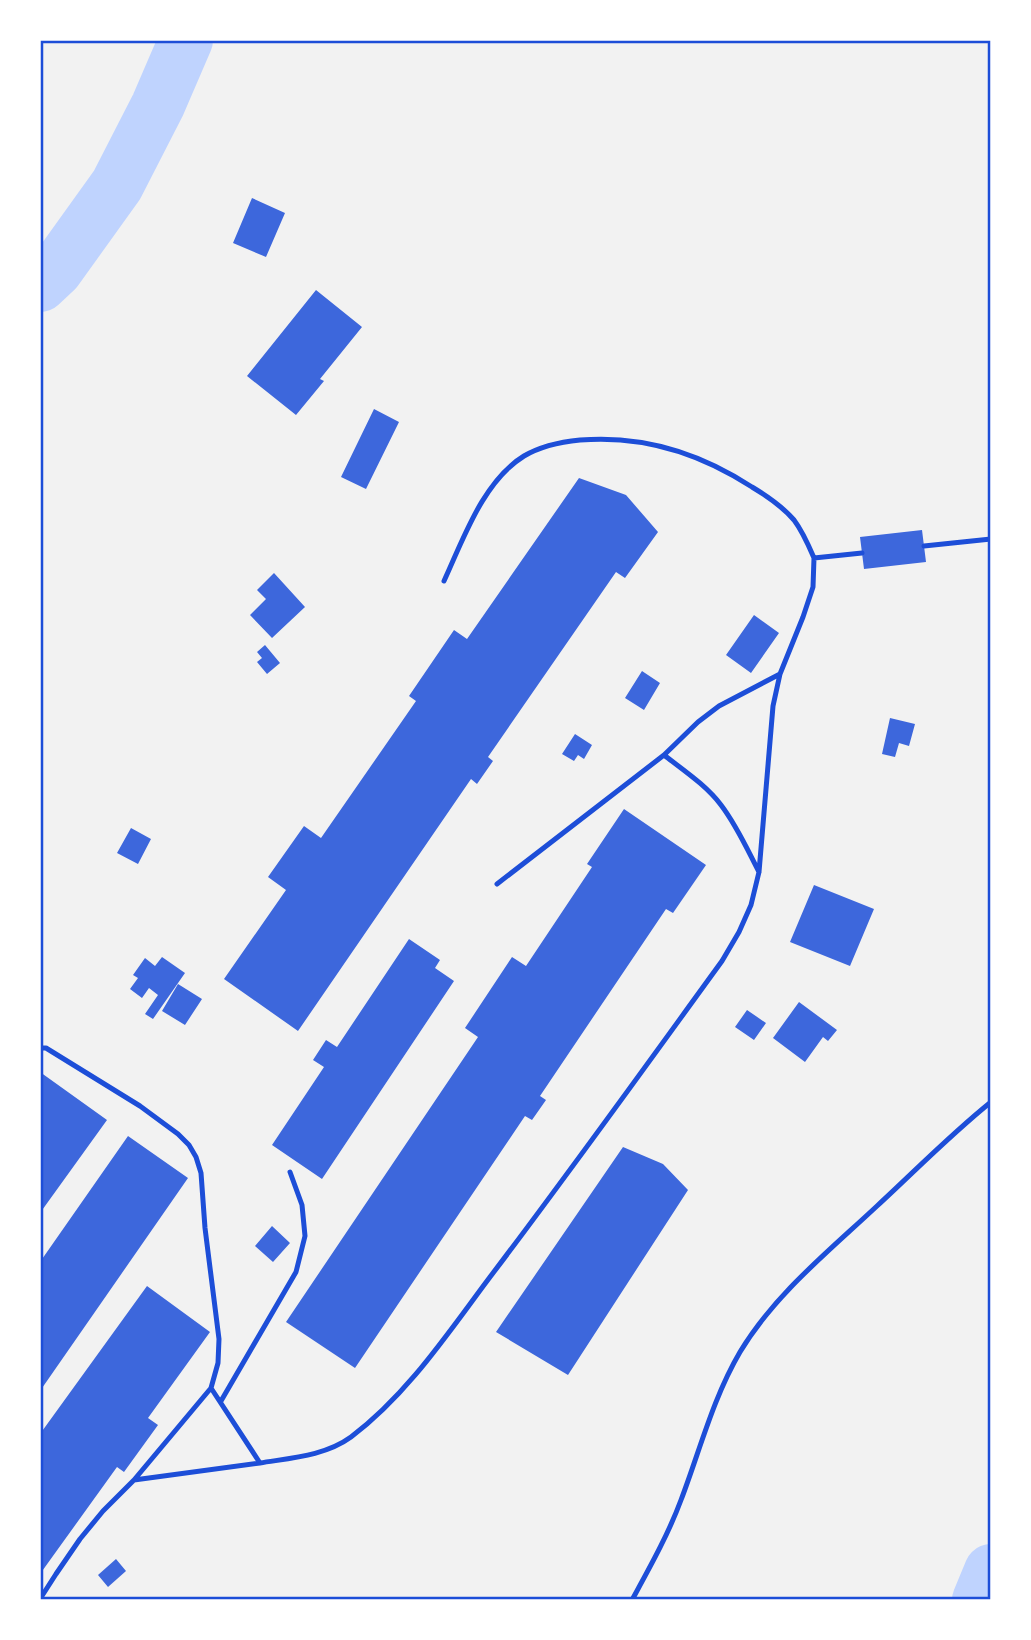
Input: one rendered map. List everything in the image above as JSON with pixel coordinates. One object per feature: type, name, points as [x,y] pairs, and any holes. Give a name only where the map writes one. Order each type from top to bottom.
[{"type":"lane","points":[[134,1480],[260,1463],[323,1451],[349,1438],[398,1393],[429,1357],[533,1221],[722,961],[751,905],[759,872],[773,706],[780,674],[813,587],[814,558],[807,538],[792,519],[772,499],[739,478],[671,448],[640,441],[602,438],[564,442],[542,447],[522,457],[500,477],[482,501],[444,581]]},
{"type":"lane","points":[[924,546],[991,539]]},
{"type":"lane","points":[[814,558],[862,553]]},
{"type":"lane","points":[[497,884],[664,755],[719,706],[780,674]]},
{"type":"lane","points":[[664,755],[720,803],[735,825],[759,872]]},
{"type":"lane","points":[[40,1048],[46,1048],[140,1106],[178,1134],[196,1157],[201,1173],[219,1339],[218,1363],[211,1388],[134,1480],[80,1539],[40,1600]]},
{"type":"lane","points":[[632,1600],[669,1529],[714,1405],[740,1352],[755,1331],[774,1306],[807,1272],[991,1102]]},
{"type":"lane","points":[[221,1401],[296,1272],[305,1236],[302,1205],[290,1172]]},
{"type":"lane","points":[[211,1388],[260,1463]]},
{"type":"building","points":[[252,198],[285,213],[266,257],[233,243]]},
{"type":"building","points":[[316,290],[362,327],[320,379],[324,381],[296,415],[247,376]]},
{"type":"building","points":[[374,409],[399,422],[366,489],[341,477]]},
{"type":"building","points":[[579,478],[626,495],[658,532],[625,578],[616,572],[488,757],[493,761],[477,784],[471,779],[298,1031],[224,979],[286,890],[268,877],[304,826],[321,838],[416,701],[409,696],[454,630],[467,639]]},
{"type":"building","points":[[922,530],[926,562],[864,569],[860,537]]},
{"type":"building","points":[[274,573],[305,607],[272,638],[250,615],[266,599],[257,590]]},
{"type":"building","points":[[754,615],[779,633],[751,673],[726,655]]},
{"type":"building","points":[[265,645],[280,663],[267,674],[257,662],[262,658],[257,652]]},
{"type":"building","points":[[642,671],[660,683],[644,710],[625,698]]},
{"type":"building","points":[[890,718],[915,724],[909,746],[899,743],[895,757],[882,754]]},
{"type":"building","points":[[575,734],[592,745],[584,759],[578,755],[574,761],[562,754]]},
{"type":"building","points":[[624,809],[706,865],[673,913],[666,909],[540,1096],[546,1100],[532,1120],[525,1116],[355,1368],[286,1322],[478,1037],[465,1028],[512,957],[526,966],[592,867],[587,864]]},
{"type":"building","points":[[131,828],[151,839],[138,864],[117,853]]},
{"type":"building","points":[[814,885],[874,909],[850,966],[790,942]]},
{"type":"building","points":[[409,939],[440,960],[435,968],[454,981],[322,1179],[272,1145],[324,1067],[313,1060],[326,1040],[337,1047]]},
{"type":"building","points":[[162,957],[185,973],[153,1019],[145,1014],[158,995],[149,988],[142,998],[130,989],[138,978],[133,975],[145,958],[155,966]]},
{"type":"building","points":[[178,984],[202,999],[185,1025],[162,1011]]},
{"type":"building","points":[[799,1002],[837,1030],[828,1041],[823,1037],[805,1062],[773,1038]]},
{"type":"building","points":[[747,1010],[766,1023],[754,1040],[735,1027]]},
{"type":"building","points":[[40,1072],[107,1120],[40,1213]]},
{"type":"building","points":[[128,1136],[188,1178],[40,1391],[40,1262]]},
{"type":"building","points":[[623,1147],[663,1164],[688,1190],[568,1375],[496,1332]]},
{"type":"building","points":[[272,1226],[290,1243],[273,1262],[255,1246]]},
{"type":"building","points":[[147,1286],[210,1332],[148,1418],[158,1425],[124,1472],[117,1467],[40,1574],[40,1434]]},
{"type":"building","points":[[116,1559],[126,1571],[108,1587],[98,1575]]},
{"type":"waterway","points":[[40,285],[56,270],[117,185],[158,105],[186,40]]},
{"type":"waterway","points":[[979,1600],[991,1571]]}]
